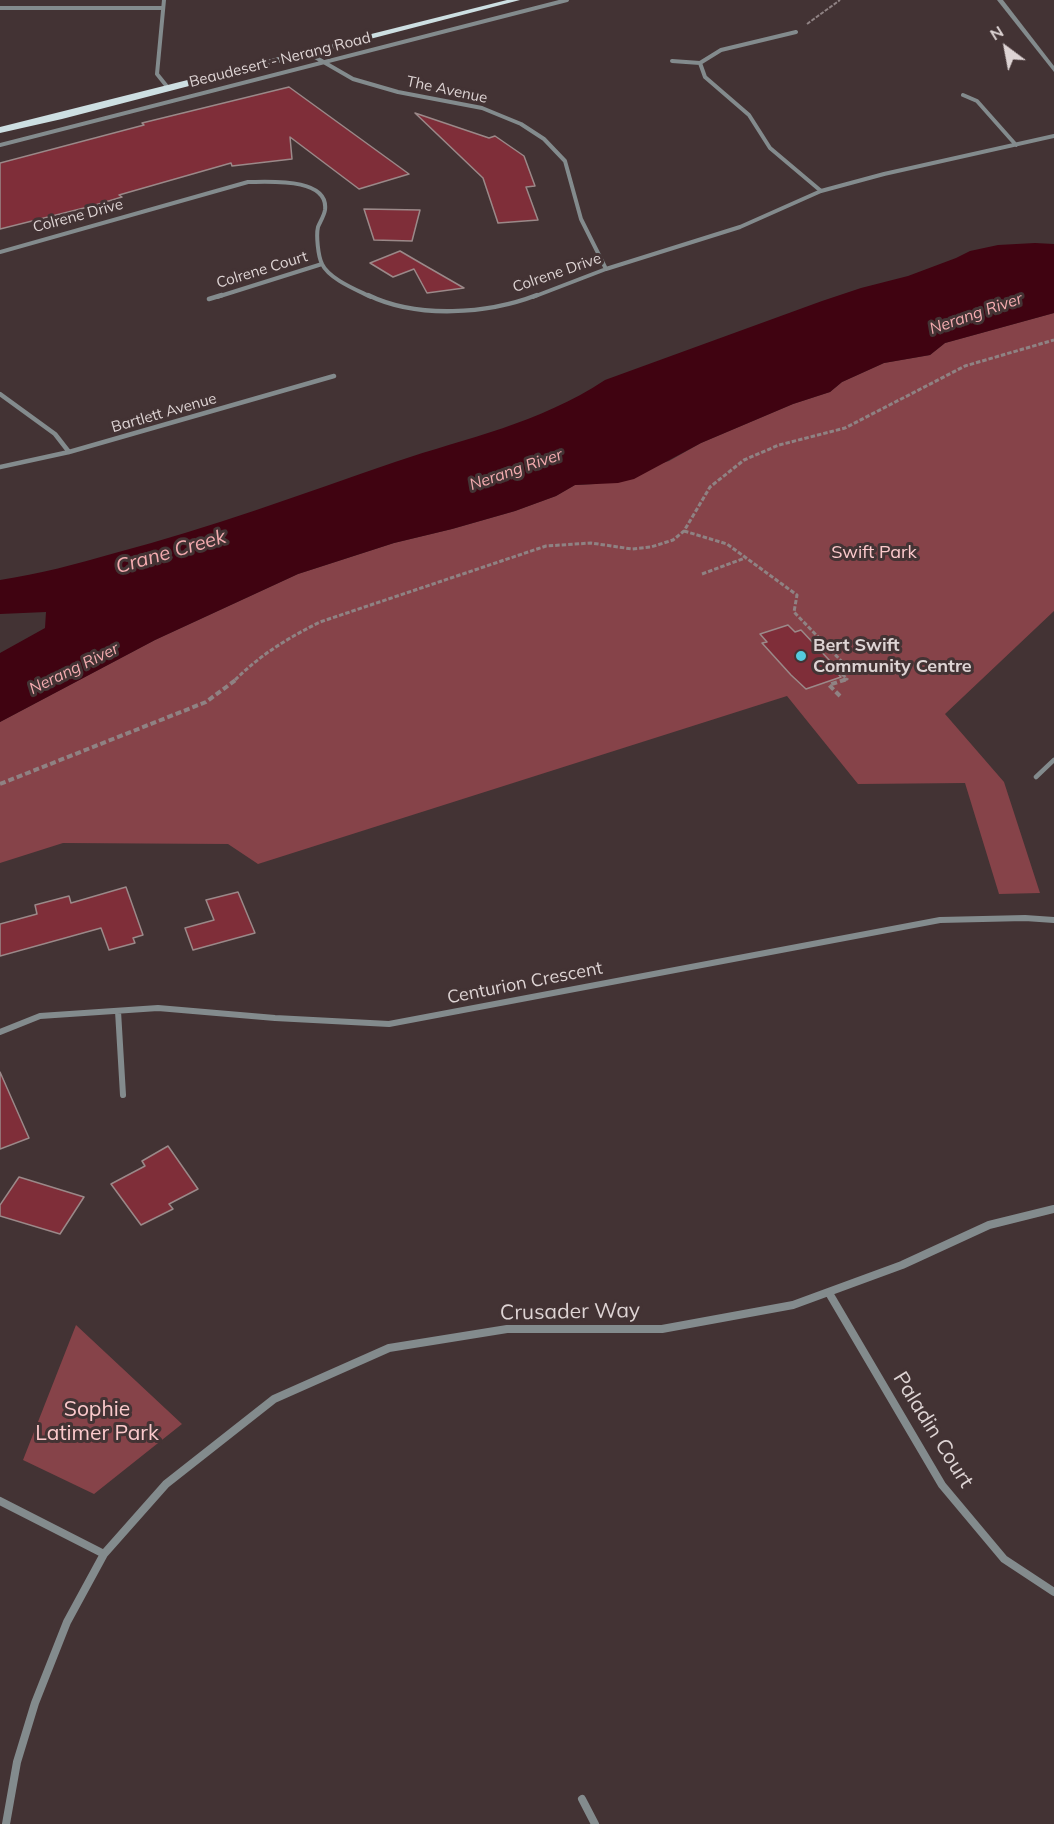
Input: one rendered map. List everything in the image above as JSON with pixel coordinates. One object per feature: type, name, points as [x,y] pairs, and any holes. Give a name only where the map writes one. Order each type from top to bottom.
[{"type":"main road","name":"Beaudesert - Nerang Road","points":[[0,130],[513,0]]},
{"type":"street","points":[[164,0],[157,74],[169,89]]},
{"type":"street","name":"Beaudesert - Nerang Road","points":[[0,145],[567,0]]},
{"type":"street","points":[[1000,0],[1053,68]]},
{"type":"street","points":[[0,8],[163,8]]},
{"type":"street","points":[[672,61],[699,63],[721,50],[796,32]]},
{"type":"street","name":"The Avenue","points":[[308,53],[353,79],[398,92],[482,108],[521,124],[544,139],[565,161],[581,219],[606,268]]},
{"type":"street","points":[[699,63],[705,77],[749,115],[770,148],[821,191]]},
{"type":"street","points":[[963,95],[978,101],[1016,145]]},
{"type":"street","name":"Colrene Drive","points":[[0,252],[248,182],[288,181],[315,190],[324,200],[325,211],[317,230],[322,264],[341,282],[376,299],[425,310],[471,311],[527,299],[606,268],[740,227],[821,191],[884,174],[1054,136]]},
{"type":"street","name":"Colrene Court","points":[[208,299],[322,264]]},
{"type":"street","name":"Bartlett Avenue","points":[[0,467],[69,452],[334,376]]},
{"type":"street","points":[[0,394],[54,434],[69,452]]},
{"type":"street","name":"Centurion Crescent","points":[[0,1032],[40,1016],[158,1008],[275,1018],[389,1024],[940,920],[1025,918],[1054,920]]},
{"type":"street","points":[[118,1011],[123,1095]]},
{"type":"street","name":"Crusader Way","points":[[6,1824],[17,1762],[35,1703],[67,1622],[104,1554],[166,1484],[274,1399],[389,1348],[507,1329],[662,1329],[793,1305],[902,1265],[988,1225],[1054,1209]]},
{"type":"street","name":"Paladin Court","points":[[829,1293],[942,1485],[1004,1559],[1054,1592]]},
{"type":"street","points":[[0,1501],[104,1554]]},
{"type":"street","points":[[582,1799],[595,1824]]},
{"type":"lane","points":[[1036,777],[1054,760]]},
{"type":"path","points":[[796,32],[840,0]]},
{"type":"path","points":[[0,784],[206,702],[233,683],[251,664],[285,639],[320,622],[546,546],[591,543],[632,549],[651,547],[673,540],[684,531],[710,487],[744,460],[779,445],[845,428],[964,366],[1054,340]]},
{"type":"path","points":[[684,531],[727,544],[797,595],[794,612],[850,670],[842,673],[847,679],[829,685],[840,696]]},
{"type":"path","points":[[702,574],[746,558]]},
{"type":"green space","name":"Swift Park","points":[[1054,313],[1054,611],[945,714],[1004,782],[1040,893],[999,894],[965,783],[858,784],[787,696],[258,864],[228,844],[63,843],[0,863],[0,722],[155,640],[298,574],[394,543],[515,511],[556,496],[575,485],[595,484],[669,461],[701,443],[793,404],[830,392],[842,382],[884,363],[930,355],[945,343]]},
{"type":"green space","name":"Sophie Latimer Park","points":[[76,1325],[182,1424],[94,1494],[23,1460]]},
{"type":"water","points":[[1054,244],[1054,313],[945,343],[930,355],[884,363],[842,382],[830,392],[793,404],[701,443],[634,479],[618,483],[575,485],[556,496],[515,511],[394,543],[298,574],[155,640],[0,722],[0,653],[45,628],[46,612],[0,614],[0,580],[72,565],[221,522],[529,419],[580,395],[605,380],[822,301],[908,276],[970,251],[998,245]]},
{"type":"building","points":[[289,87],[409,174],[359,189],[290,137],[292,159],[232,166],[231,163],[119,195],[122,197],[92,206],[0,229],[0,163],[144,125],[142,123]]},
{"type":"building","points":[[415,113],[489,138],[495,136],[524,156],[535,186],[526,187],[538,220],[498,223],[483,178]]},
{"type":"building","points":[[364,209],[420,210],[412,241],[374,240]]},
{"type":"building","points":[[400,251],[464,288],[427,293],[414,269],[393,277],[370,263]]},
{"type":"building","name":"Bert Swift Community Centre","points":[[788,625],[795,632],[801,630],[831,662],[827,663],[841,677],[806,689],[791,675],[762,643],[767,642],[760,634]]},
{"type":"building","points":[[126,887],[143,935],[133,938],[135,943],[109,950],[101,928],[0,956],[0,924],[37,914],[35,905],[69,896],[71,903]]},
{"type":"building","points":[[238,892],[255,933],[193,950],[185,928],[214,920],[206,900]]},
{"type":"building","points":[[0,1072],[29,1138],[0,1149]]},
{"type":"building","points":[[168,1146],[198,1189],[169,1204],[173,1209],[141,1225],[111,1184],[145,1166],[142,1161]]},
{"type":"building","points":[[19,1177],[84,1197],[60,1234],[0,1216],[0,1205]]},
{"type":"place","name":"Bert Swift Community Centre","points":[[801,656]]},
{"type":"water label","name":"Nerang River","points":[[976,314]]},
{"type":"water label","name":"Nerang River","points":[[516,470]]},
{"type":"water label","name":"Crane Creek","points":[[171,552]]},
{"type":"water label","name":"Nerang River","points":[[74,669]]}]
